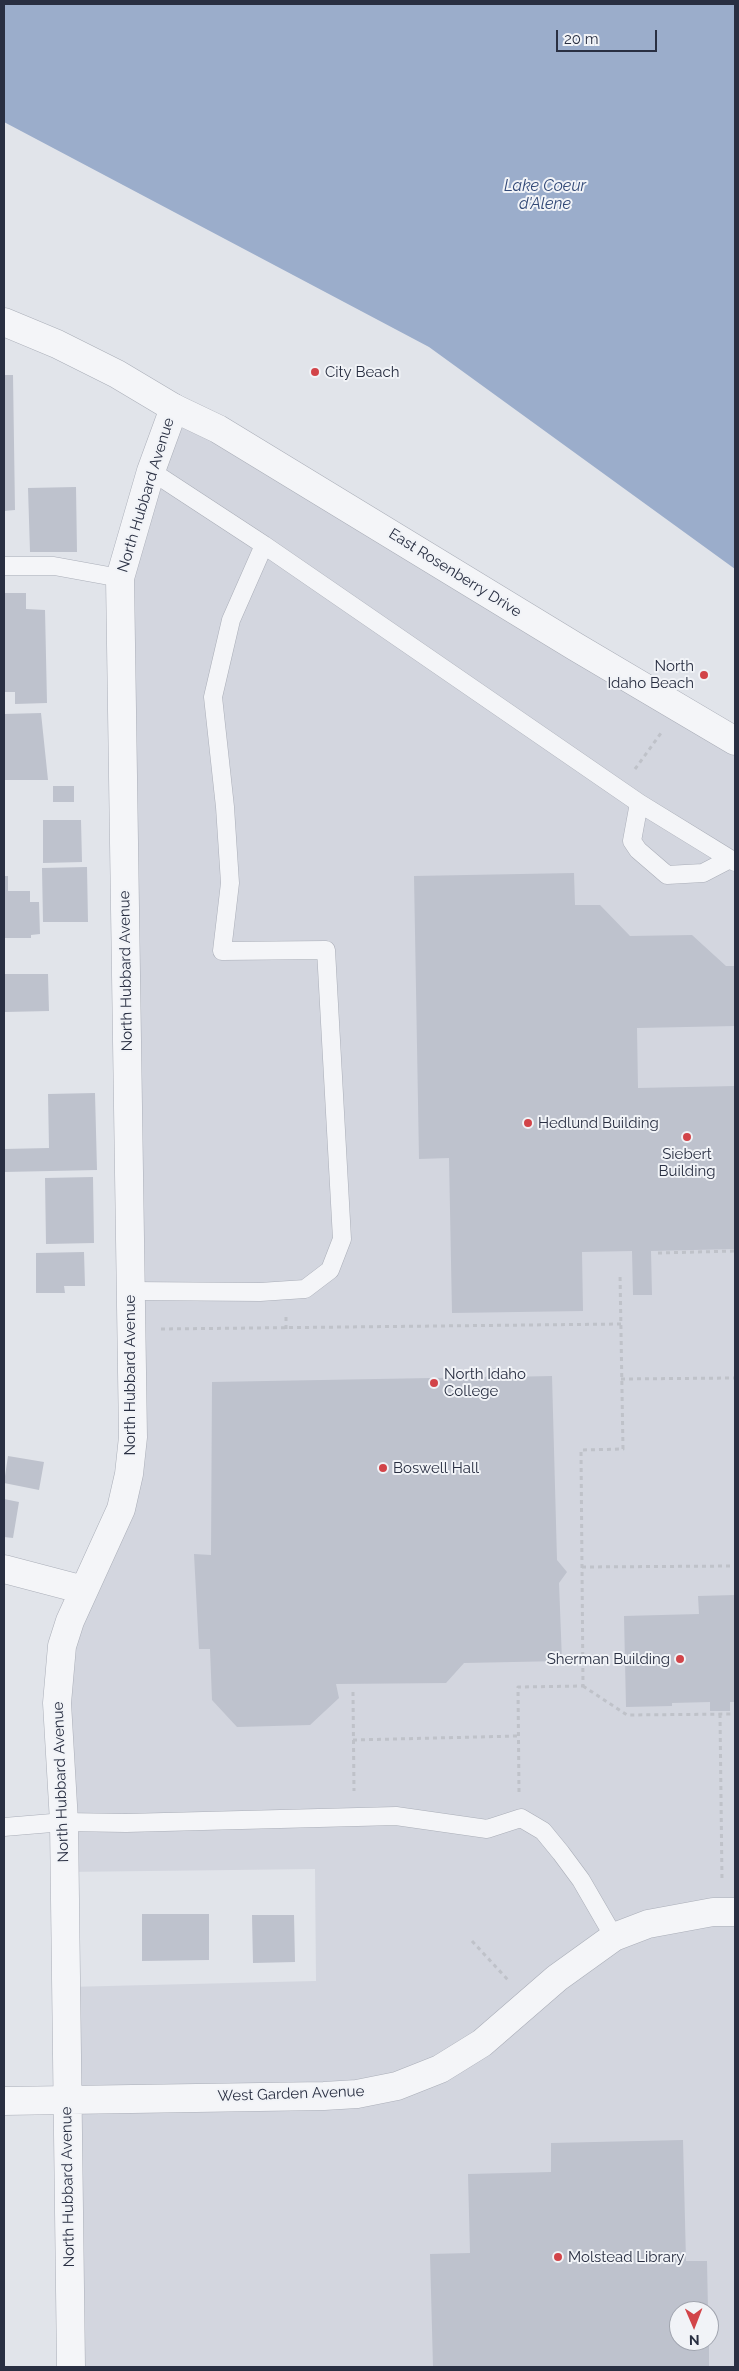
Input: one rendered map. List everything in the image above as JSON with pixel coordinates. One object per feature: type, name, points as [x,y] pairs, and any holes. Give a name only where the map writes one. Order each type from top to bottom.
[{"type":"street","name":"East Rosenberry Drive","points":[[4,322],[117,374],[174,408],[218,429],[576,647],[735,741]]},
{"type":"street","name":"North Hubbard Avenue","points":[[71,2367],[66,2100],[64,1822],[57,1703],[62,1646],[84,1590],[121,1510],[129,1474],[132,1437],[131,1330],[120,578],[151,471],[174,408]]},
{"type":"street","points":[[4,1569],[84,1590]]},
{"type":"street","name":"West Garden Avenue","points":[[4,2101],[324,2096],[357,2094],[397,2086],[440,2069],[482,2043],[557,1978],[614,1937],[648,1924],[729,1912]]},
{"type":"lane","points":[[151,471],[264,546],[639,803],[732,860]]},
{"type":"lane","points":[[130,1291],[260,1292],[305,1289],[330,1270],[342,1239],[326,950],[222,952],[230,883],[225,806],[213,697],[231,620],[264,546]]},
{"type":"lane","points":[[4,566],[54,566],[120,578]]},
{"type":"lane","points":[[639,803],[632,841],[638,850],[667,875],[703,873],[732,860]]},
{"type":"lane","points":[[4,1827],[64,1822],[126,1823],[396,1816],[486,1829],[521,1818],[543,1831],[561,1853],[581,1880],[614,1937]]},
{"type":"path","points":[[649,750],[659,735]]},
{"type":"path","points":[[658,1253],[735,1251]]},
{"type":"path","points":[[583,1686],[581,1450],[623,1450],[620,1273]]},
{"type":"path","points":[[131,1330],[621,1324]]},
{"type":"path","points":[[621,1379],[735,1378]]},
{"type":"path","points":[[582,1567],[735,1566]]},
{"type":"path","points":[[521,1818],[518,1687],[583,1686],[626,1715],[735,1714]]},
{"type":"path","points":[[353,1692],[354,1817]]},
{"type":"path","points":[[720,1714],[729,1912]]},
{"type":"path","points":[[353,1740],[518,1736]]},
{"type":"path","points":[[472,1941],[528,2002]]},
{"type":"shaded area","name":"North Idaho College","points":[[174,408],[735,741],[735,2367],[71,2367],[66,1987],[316,1981],[315,1869],[64,1872],[57,1703],[121,1509],[120,578]]},
{"type":"water","name":"Lake Coeur d'Alene","points":[[4,4],[735,4],[735,569],[429,347],[4,122]]},
{"type":"building","points":[[4,375],[13,375],[15,510],[4,511]]},
{"type":"building","points":[[76,487],[77,552],[30,552],[28,488]]},
{"type":"building","points":[[4,593],[26,593],[26,609],[45,610],[47,703],[15,704],[15,692],[4,692]]},
{"type":"building","points":[[41,713],[48,780],[4,780],[4,714]]},
{"type":"building","points":[[53,786],[74,786],[74,802],[53,802]]},
{"type":"building","points":[[43,820],[81,820],[82,862],[43,863]]},
{"type":"building","points":[[87,867],[88,922],[43,922],[42,868]]},
{"type":"building","name":"Hedlund Building","points":[[574,873],[575,905],[600,905],[630,936],[692,935],[726,966],[735,966],[735,1026],[637,1028],[638,1088],[735,1086],[734,1249],[651,1251],[652,1295],[633,1295],[632,1251],[582,1252],[583,1311],[452,1313],[449,1158],[419,1159],[414,876]]},
{"type":"building","points":[[4,876],[8,876],[8,891],[30,891],[30,902],[39,902],[40,934],[31,935],[31,938],[4,938]]},
{"type":"building","points":[[4,974],[48,974],[49,1011],[5,1012]]},
{"type":"building","points":[[95,1093],[97,1170],[4,1172],[4,1149],[49,1148],[48,1094]]},
{"type":"building","points":[[93,1177],[94,1243],[46,1244],[45,1178]]},
{"type":"building","points":[[84,1252],[85,1286],[64,1286],[65,1293],[36,1293],[36,1253]]},
{"type":"building","name":"Boswell Hall","points":[[494,1368],[506,1377],[552,1376],[557,1560],[567,1572],[559,1583],[562,1661],[464,1663],[446,1683],[336,1684],[339,1698],[310,1725],[237,1727],[212,1700],[210,1649],[199,1649],[194,1554],[211,1555],[212,1382],[486,1377]]},
{"type":"building","points":[[8,1456],[44,1462],[39,1490],[4,1483]]},
{"type":"building","points":[[4,1499],[19,1502],[13,1538],[4,1537]]},
{"type":"building","name":"Sherman Building","points":[[735,1595],[735,1702],[730,1702],[730,1711],[710,1711],[710,1702],[672,1703],[672,1706],[626,1707],[624,1616],[699,1614],[698,1596]]},
{"type":"building","points":[[142,1914],[209,1914],[209,1960],[142,1961]]},
{"type":"building","points":[[252,1915],[294,1915],[295,1962],[253,1963]]},
{"type":"building","name":"Molstead Library","points":[[683,2140],[686,2261],[707,2261],[708,2301],[669,2301],[669,2351],[709,2351],[709,2367],[433,2367],[430,2254],[470,2253],[468,2174],[551,2172],[551,2143]]},
{"type":"place","name":"City Beach","points":[[315,372]]},
{"type":"place","name":"North Idaho Beach","points":[[704,675]]},
{"type":"place","name":"Hedlund Building","points":[[528,1123]]},
{"type":"place","name":"Siebert Building","points":[[687,1137]]},
{"type":"place","name":"North Idaho College","points":[[434,1383]]},
{"type":"place","name":"Boswell Hall","points":[[383,1468]]},
{"type":"place","name":"Sherman Building","points":[[680,1659]]},
{"type":"place","name":"Molstead Library","points":[[558,2257]]}]
